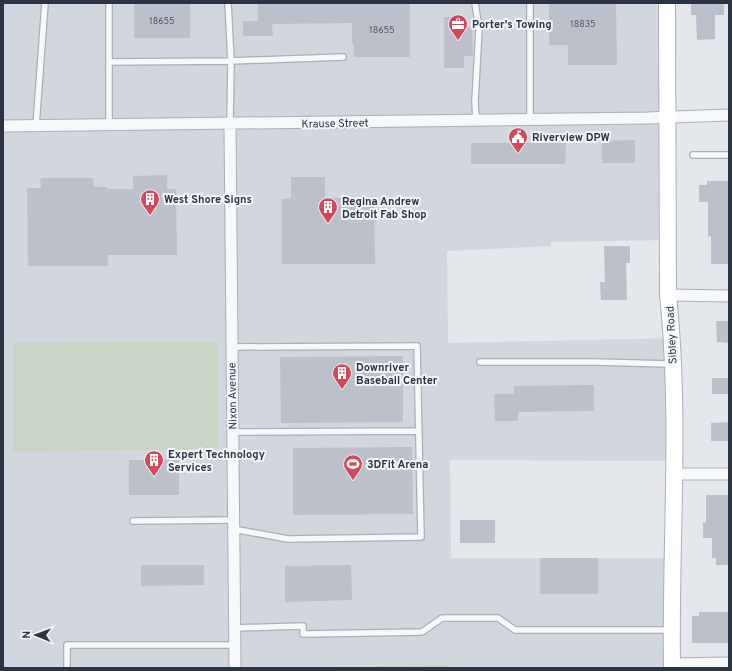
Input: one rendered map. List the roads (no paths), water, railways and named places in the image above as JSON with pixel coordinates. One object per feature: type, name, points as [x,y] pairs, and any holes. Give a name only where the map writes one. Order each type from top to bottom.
[{"type":"main road","name":"Sibley Road","points":[[667,3],[668,295],[673,364],[674,474],[672,666]]},
{"type":"street","name":"Krause Street","points":[[3,126],[476,121],[667,118],[729,115]]},
{"type":"street","name":"Nixon Avenue","points":[[230,124],[235,668]]},
{"type":"street","points":[[668,295],[729,296]]},
{"type":"street","points":[[674,474],[729,474]]},
{"type":"street","points":[[672,666],[729,663]]},
{"type":"lane","points":[[36,126],[45,3]]},
{"type":"lane","points":[[109,3],[109,125]]},
{"type":"lane","points":[[228,3],[231,61],[230,124]]},
{"type":"lane","points":[[475,3],[479,29],[475,101],[476,121]]},
{"type":"lane","points":[[530,3],[530,120]]},
{"type":"lane","points":[[109,62],[231,61],[343,57]]},
{"type":"lane","points":[[693,155],[729,155]]},
{"type":"lane","points":[[132,521],[233,524],[288,539],[421,537],[418,346],[232,347]]},
{"type":"lane","points":[[480,362],[596,362],[673,364]]},
{"type":"lane","points":[[233,432],[419,431]]},
{"type":"lane","points":[[234,628],[303,626],[303,634],[422,632],[442,618],[498,618],[515,630],[672,630]]},
{"type":"lane","points":[[67,668],[66,645],[235,645]]},
{"type":"place","name":"Porter's Towing","points":[[458,41]]},
{"type":"place","name":"Riverview DPW","points":[[518,154]]},
{"type":"place","name":"West Shore Signs","points":[[150,216]]},
{"type":"place","name":"Regina Andrew Detroit Fab Shop","points":[[328,224]]},
{"type":"place","name":"Downriver Baseball Center","points":[[342,390]]},
{"type":"place","name":"Expert Technology Services","points":[[154,477]]},
{"type":"place","name":"3DFit Arena","points":[[353,481]]}]
